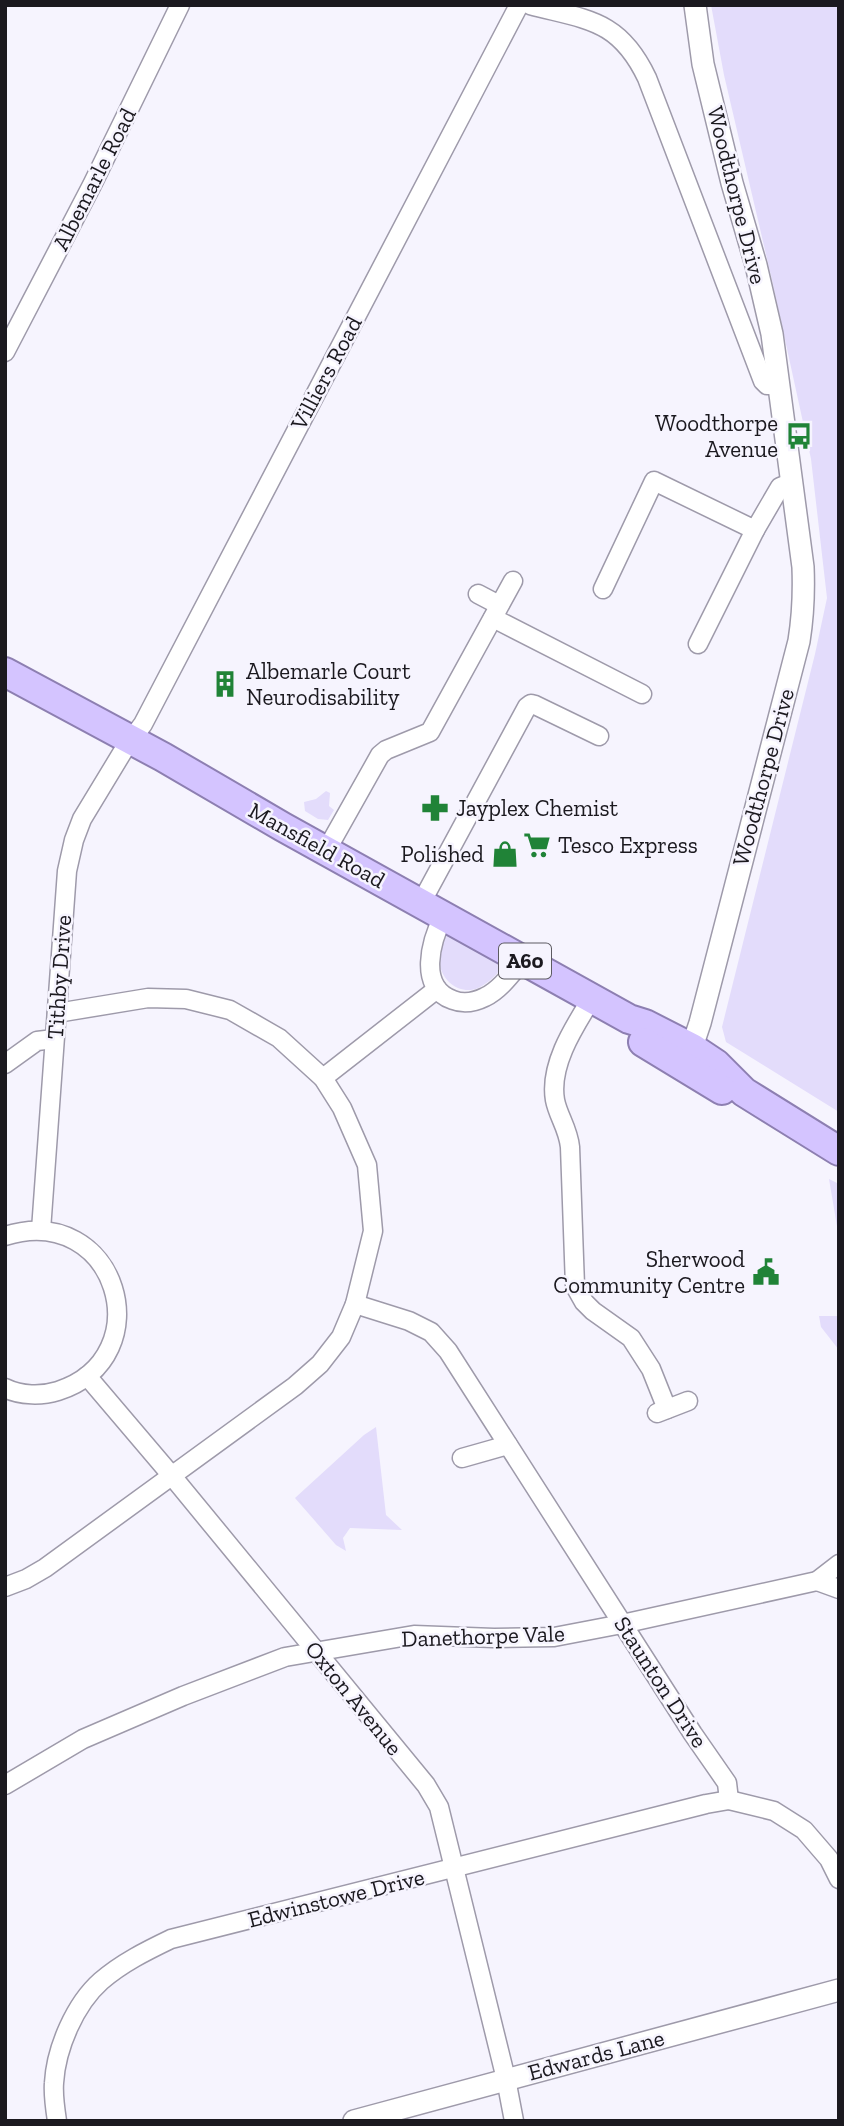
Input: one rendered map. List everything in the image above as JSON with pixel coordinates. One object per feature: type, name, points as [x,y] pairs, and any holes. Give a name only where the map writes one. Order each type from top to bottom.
[{"type":"highway","name":"Mansfield Road","points":[[5,672],[629,1019],[645,1024],[689,1057],[716,1064],[744,1092],[839,1151]]},
{"type":"street","name":"Albemarle Road","points":[[5,352],[92,185],[180,5]]},
{"type":"street","name":"Villiers Road","points":[[131,740],[143,724],[519,5]]},
{"type":"street","name":"Woodthorpe Drive","points":[[530,5],[611,30],[634,52],[647,78],[763,381],[767,385],[779,385]]},
{"type":"street","name":"Woodthorpe Drive","points":[[689,1057],[799,641],[803,616],[803,567],[772,334],[703,64],[695,5]]},
{"type":"street","points":[[603,589],[654,481],[755,530]]},
{"type":"street","points":[[698,644],[755,530],[780,487],[790,482]]},
{"type":"street","points":[[326,850],[380,755],[430,732],[513,581]]},
{"type":"street","points":[[478,594],[496,611],[642,694]]},
{"type":"street","points":[[523,960],[488,996],[476,1001],[460,1002],[447,998],[437,989],[429,967],[436,929],[433,909],[527,707],[535,705],[599,736]]},
{"type":"street","name":"Tithby Drive","points":[[41,1230],[67,870],[82,819],[131,740]]},
{"type":"street","points":[[323,1078],[437,989]]},
{"type":"street","points":[[5,1587],[45,1568],[295,1386],[320,1364],[341,1337],[355,1304],[373,1231],[367,1165],[347,1119],[323,1078],[279,1038],[230,1010],[186,999],[148,998],[57,1013]]},
{"type":"street","points":[[592,998],[562,1054],[554,1088],[556,1104],[567,1130],[570,1147],[575,1286],[593,1311],[631,1338],[651,1369],[662,1411],[688,1401]]},
{"type":"street","points":[[5,1064],[37,1041],[54,1039]]},
{"type":"street","points":[[5,1236],[20,1231],[41,1230],[65,1235],[86,1247],[103,1265],[114,1287],[118,1311],[114,1336],[103,1358],[87,1376],[70,1387],[50,1393],[30,1394],[5,1388]]},
{"type":"street","name":"Staunton Drive","points":[[355,1304],[409,1321],[431,1332],[448,1351],[727,1783],[729,1800]]},
{"type":"street","name":"Oxton Avenue","points":[[87,1376],[426,1785],[439,1807],[514,2121]]},
{"type":"street","points":[[462,1458],[508,1446]]},
{"type":"street","name":"Danethorpe Vale","points":[[5,1785],[83,1739],[183,1696],[285,1657],[414,1635],[494,1639],[554,1637],[817,1581],[839,1563]]},
{"type":"street","points":[[817,1581],[839,1589]]},
{"type":"street","points":[[729,1800],[774,1811],[804,1830],[829,1859],[839,1879]]},
{"type":"street","name":"Edwinstowe Drive","points":[[57,2121],[54,2084],[57,2061],[76,2012],[99,1982],[133,1958],[171,1939],[729,1800]]},
{"type":"street","name":"Edwards Lane","points":[[354,2121],[839,1990]]},
{"type":"shaded area","points":[[711,5],[839,5],[839,1112],[726,1042],[722,1027],[827,598],[811,459],[724,75]]},
{"type":"shaded area","points":[[326,791],[330,793],[329,806],[334,810],[328,820],[318,819],[305,811],[304,802],[316,799]]},
{"type":"shaded area","points":[[448,933],[504,965],[486,984],[478,988],[466,990],[454,986],[445,977],[440,965],[441,949]]},
{"type":"shaded area","points":[[829,1179],[839,1184],[839,1238]]},
{"type":"shaded area","points":[[819,1316],[839,1316],[839,1350],[821,1327]]},
{"type":"shaded area","points":[[376,1427],[386,1515],[402,1530],[350,1528],[343,1538],[346,1551],[336,1545],[295,1498]]},
{"type":"place","name":"Woodthorpe Avenue","points":[[799,436]]},
{"type":"place","name":"Albemarle Court Neurodisability","points":[[225,684]]},
{"type":"place","name":"Jayplex Chemist","points":[[435,808]]},
{"type":"place","name":"Tesco Express","points":[[537,845]]},
{"type":"place","name":"Polished","points":[[505,854]]},
{"type":"place","name":"Sherwood Community Centre","points":[[766,1272]]}]
